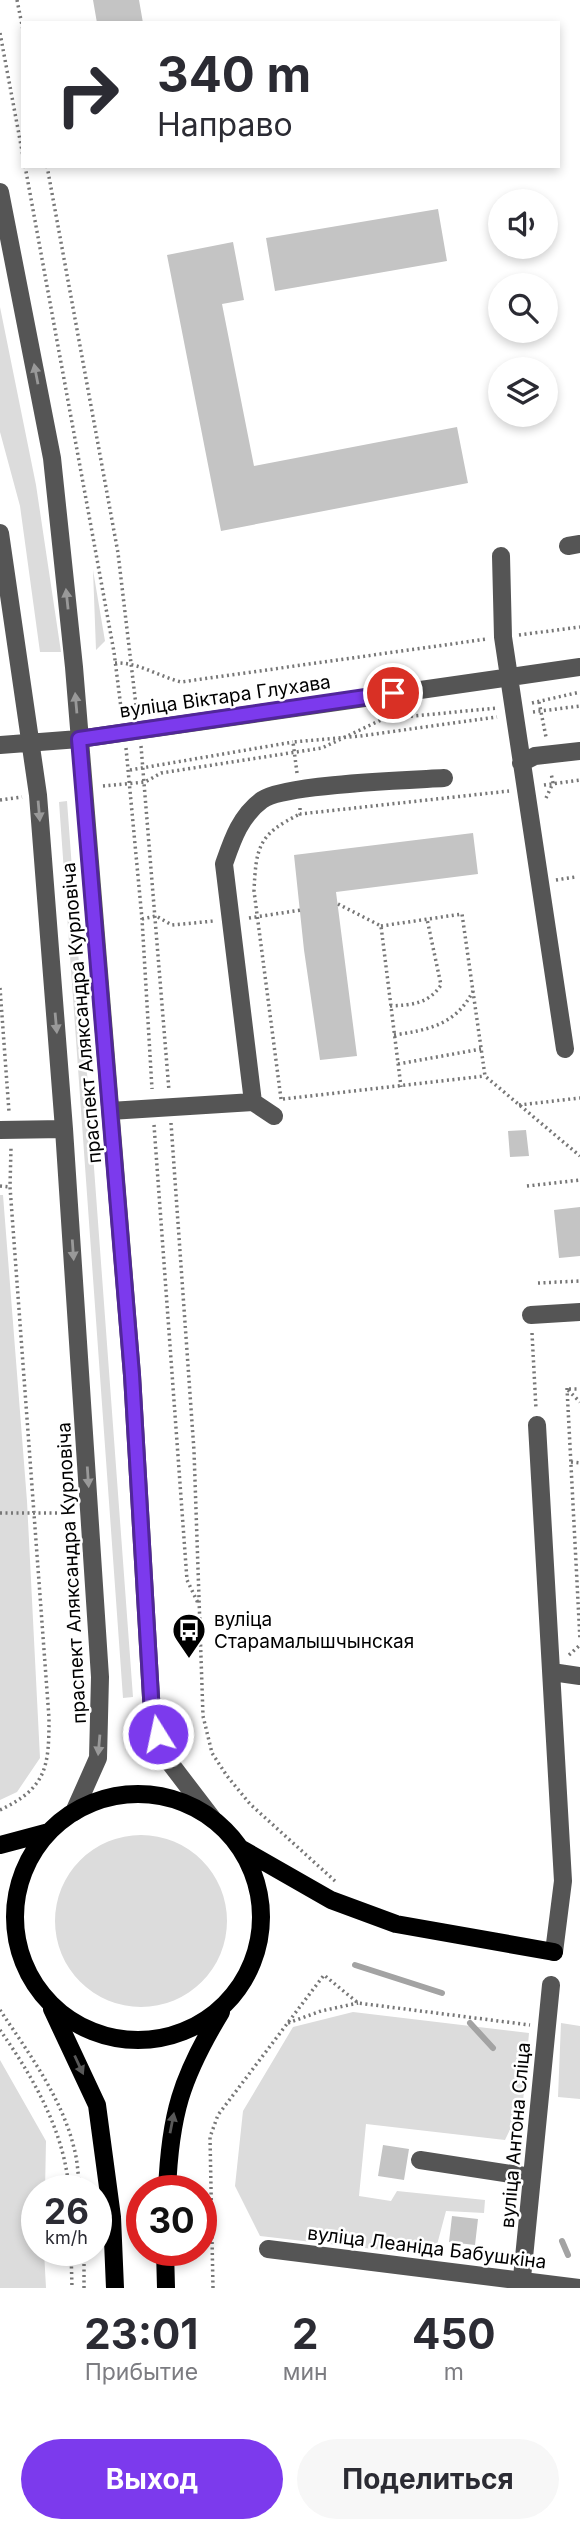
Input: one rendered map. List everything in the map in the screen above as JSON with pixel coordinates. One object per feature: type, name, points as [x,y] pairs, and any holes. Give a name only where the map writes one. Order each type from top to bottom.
[{"type":"main road","points":[[115,2288],[112,2217],[97,2105],[49,2003],[30,1977],[18,1947],[15,1921],[16,1895],[28,1861],[48,1832],[74,1812],[113,1796],[141,1794],[177,1800],[212,1818],[240,1848],[256,1881],[262,1913],[259,1941],[243,1983],[224,2006],[206,2036],[176,2102],[169,2139],[168,2175]]},
{"type":"main road","points":[[0,1845],[48,1832]]},
{"type":"main road","points":[[240,1848],[331,1900],[396,1924],[554,1952]]},
{"type":"main road","points":[[0,1933],[18,1947]]},
{"type":"main road","points":[[49,2003],[88,2030],[112,2038],[138,2041],[173,2036],[196,2026],[224,2006]]},
{"type":"main road","points":[[165,2266],[166,2288]]},
{"type":"street","name":"праспект Аляксандра Курловіча","points":[[0,192],[52,458],[79,739],[132,1375],[152,1714],[170,1763],[212,1818]]},
{"type":"street","name":"праспект Аляксандра Курловіча","points":[[0,533],[33,743],[64,1129],[90,1513],[101,1718],[97,1758],[74,1812]]},
{"type":"street","points":[[501,556],[503,637],[565,1049]]},
{"type":"street","name":"вуліца Віктара Глухава","points":[[0,745],[79,739],[580,667]]},
{"type":"street","points":[[522,763],[536,756],[580,751]]},
{"type":"street","points":[[253,1102],[224,864],[235,831],[262,799],[299,789],[444,778]]},
{"type":"street","points":[[110,1111],[253,1102],[274,1116]]},
{"type":"street","points":[[5,1130],[64,1129]]},
{"type":"street","points":[[531,1315],[580,1312]]},
{"type":"street","points":[[537,1425],[563,1881],[554,1952]]},
{"type":"street","points":[[552,1672],[580,1676]]},
{"type":"street","name":"вуліца Антона Сліца","points":[[522,2284],[551,1985]]},
{"type":"street","points":[[420,2160],[531,2177]]},
{"type":"street","name":"вуліца Леаніда Бабушкіна","points":[[268,2249],[522,2284],[580,2288]]},
{"type":"path","points":[[17,0],[21,21]]},
{"type":"path","points":[[0,33],[21,145]]},
{"type":"path","points":[[25,168],[115,663],[132,662],[158,676],[181,682],[580,627]]},
{"type":"path","points":[[47,168],[118,553],[132,662]]},
{"type":"path","points":[[351,734],[360,736],[515,710],[580,692]]},
{"type":"path","points":[[337,1886],[333,1876],[250,1804],[212,1753],[203,1716],[194,1451],[130,784],[145,782],[161,773],[322,748],[383,719],[580,706]]},
{"type":"path","points":[[129,771],[293,742]]},
{"type":"path","points":[[553,783],[580,780]]},
{"type":"path","points":[[145,782],[156,916],[162,1108],[187,1580],[199,1605]]},
{"type":"path","points":[[485,794],[526,788]]},
{"type":"path","points":[[300,814],[275,826],[261,841],[255,864],[254,891],[281,1099],[485,1076]]},
{"type":"path","points":[[338,904],[381,926],[462,914],[485,1076],[580,1156]]},
{"type":"path","points":[[142,919],[156,916],[172,925],[259,917],[301,910]]},
{"type":"path","points":[[390,1006],[416,1004],[433,997],[441,985],[427,919]]},
{"type":"path","points":[[381,926],[401,1087]]},
{"type":"path","points":[[0,988],[5,1130],[49,1718],[49,1762],[25,1798],[0,1810]]},
{"type":"path","points":[[394,1035],[442,1025],[458,1014],[473,991]]},
{"type":"path","points":[[398,1063],[481,1049]]},
{"type":"path","points":[[519,1105],[580,1098]]},
{"type":"path","points":[[527,1186],[580,1180]]},
{"type":"path","points":[[0,1186],[10,1187]]},
{"type":"path","points":[[538,1283],[580,1281]]},
{"type":"path","points":[[531,1315],[537,1425]]},
{"type":"path","points":[[566,1388],[580,1389]]},
{"type":"path","points":[[566,1388],[580,1402]]},
{"type":"path","points":[[566,1388],[580,1640]]},
{"type":"path","points":[[571,1462],[580,1464]]},
{"type":"path","points":[[0,1513],[90,1513]]},
{"type":"path","points":[[576,1558],[580,1553]]},
{"type":"path","points":[[214,2288],[210,2137],[218,2115],[324,1975],[358,2003]]},
{"type":"path","points":[[286,2024],[321,2011],[358,2003],[546,2027]]},
{"type":"path","points":[[0,2010],[30,2055],[64,2119],[75,2149],[78,2175]]},
{"type":"path","points":[[0,2029],[16,2053],[52,2124],[62,2147],[66,2175]]},
{"type":"path","points":[[71,2266],[72,2288]]},
{"type":"path","points":[[84,2266],[84,2288]]},
{"type":"shaded area","points":[[0,307],[36,485],[61,652],[40,652],[20,506],[0,432]]},
{"type":"shaded area","points":[[93,570],[105,641],[96,650]]},
{"type":"shaded area","points":[[67,801],[133,1697],[123,1698],[59,802]]},
{"type":"shaded area","points":[[0,1195],[3,1195],[27,1501],[40,1758],[17,1792],[0,1800]]},
{"type":"shaded area","points":[[141,1835],[174,1842],[202,1860],[220,1888],[227,1921],[220,1954],[202,1982],[174,2000],[141,2007],[108,2000],[80,1982],[62,1954],[55,1921],[62,1888],[80,1860],[108,1842]]},
{"type":"shaded area","points":[[353,2012],[529,2033],[523,2102],[505,2140],[366,2124],[359,2196],[391,2201],[397,2191],[485,2200],[484,2213],[446,2211],[434,2256],[260,2236],[235,2186],[243,2111],[293,2027]]},
{"type":"shaded area","points":[[561,2023],[580,2026],[580,2099],[558,2097]]},
{"type":"shaded area","points":[[0,2060],[46,2141],[45,2175],[21,2175],[21,2266],[45,2266],[46,2288],[0,2288]]},
{"type":"building","points":[[93,0],[139,0],[143,21],[97,21]]},
{"type":"building","points":[[438,209],[447,261],[275,291],[266,238]]},
{"type":"building","points":[[233,242],[244,300],[222,304],[254,466],[457,427],[468,483],[221,531],[167,255]]},
{"type":"building","points":[[473,833],[478,874],[336,892],[357,1056],[320,1060],[294,855]]},
{"type":"building","points":[[526,1130],[529,1156],[510,1157],[508,1131]]},
{"type":"building","points":[[580,1207],[580,1256],[559,1258],[554,1210]]},
{"type":"building","points":[[383,2145],[409,2149],[404,2180],[378,2176]]},
{"type":"building","points":[[452,2216],[478,2219],[475,2245],[449,2242]]},
{"type":"waterway","points":[[355,1965],[442,1993]]},
{"type":"waterway","points":[[470,2023],[493,2048]]},
{"type":"waterway","points":[[562,2241],[568,2255]]},
{"type":"place","name":"вуліца Старамалышчынская","points":[[189,1660]]},
{"type":"route","points":[[158,1734],[152,1714],[132,1375],[79,739],[393,693]]}]
